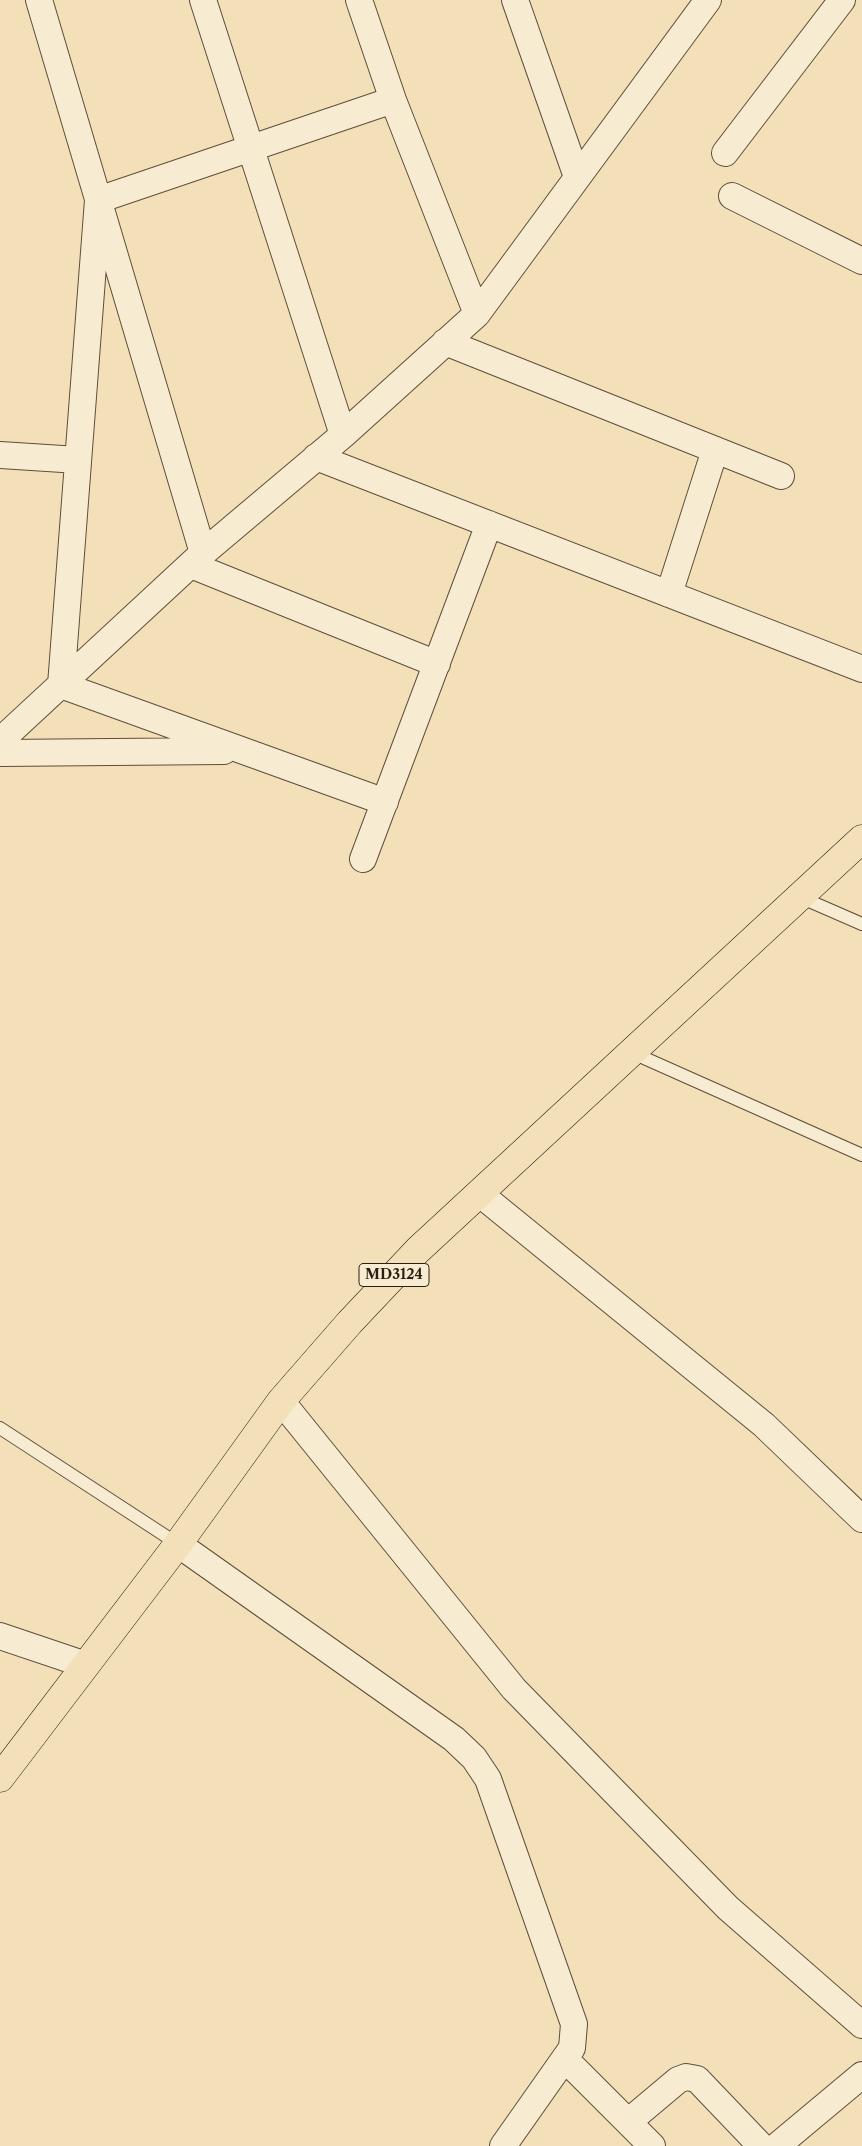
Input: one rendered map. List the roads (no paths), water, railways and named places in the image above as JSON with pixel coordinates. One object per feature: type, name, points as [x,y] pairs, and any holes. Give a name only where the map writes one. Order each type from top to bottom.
[{"type":"main road","name":"MD3124","points":[[0,1778],[178,1544],[281,1401],[350,1322],[418,1250],[862,840]]},
{"type":"street","points":[[39,0],[98,200],[197,558]]},
{"type":"street","points":[[202,0],[343,435]]},
{"type":"street","points":[[359,0],[393,100],[477,314]]},
{"type":"street","points":[[515,0],[577,177]]},
{"type":"street","points":[[0,741],[197,558],[343,435],[477,314],[577,177],[687,11],[708,0]]},
{"type":"street","points":[[725,153],[842,0]]},
{"type":"street","points":[[98,200],[393,100]]},
{"type":"street","points":[[732,196],[862,261]]},
{"type":"street","points":[[61,685],[98,200]]},
{"type":"street","points":[[445,342],[781,476]]},
{"type":"street","points":[[669,594],[715,450]]},
{"type":"street","points":[[0,455],[78,460]]},
{"type":"street","points":[[316,457],[862,669]]},
{"type":"street","points":[[363,859],[489,524]]},
{"type":"street","points":[[197,558],[437,664]]},
{"type":"street","points":[[61,685],[385,802]]},
{"type":"street","points":[[0,753],[243,751]]},
{"type":"street","points":[[480,1194],[764,1425],[862,1519]]},
{"type":"street","points":[[281,1401],[514,1689],[728,1908],[862,2025]]},
{"type":"street","points":[[178,1544],[454,1739],[474,1758],[488,1779],[574,2024],[572,2048],[503,2146]]},
{"type":"street","points":[[0,1636],[86,1665]]},
{"type":"street","points":[[565,2059],[652,2146]]},
{"type":"street","points":[[777,2146],[862,2075]]},
{"type":"street","points":[[628,2122],[678,2080],[686,2077],[697,2079],[761,2146]]},
{"type":"lane","points":[[800,897],[862,924]]},
{"type":"lane","points":[[633,1053],[862,1155]]},
{"type":"lane","points":[[0,1428],[178,1544]]}]
